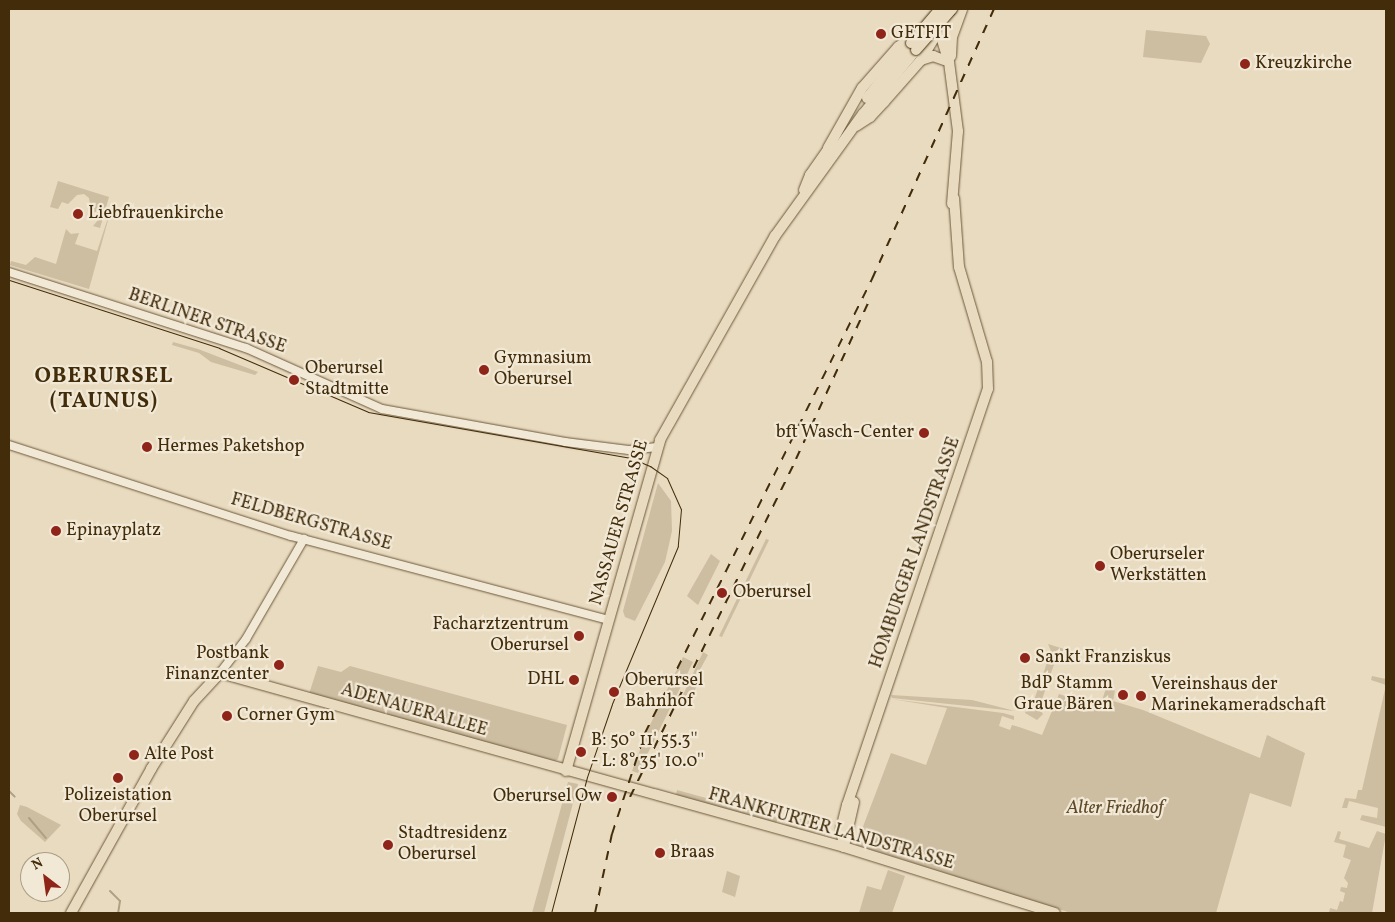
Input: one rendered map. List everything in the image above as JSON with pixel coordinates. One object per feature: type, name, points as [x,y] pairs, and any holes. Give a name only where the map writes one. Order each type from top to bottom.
[{"type":"main road","points":[[934,9],[935,33],[952,77]]},
{"type":"main road","name":"NASSAUER STRASSE","points":[[802,196],[810,175],[828,148],[916,51],[940,9]]},
{"type":"main road","name":"NASSAUER STRASSE","points":[[566,771],[657,447],[766,252],[802,196],[853,127],[952,9]]},
{"type":"main road","points":[[952,77],[951,48],[956,20],[962,9]]},
{"type":"main road","points":[[916,51],[935,33],[956,20]]},
{"type":"main road","points":[[828,148],[862,88],[911,35],[935,33]]},
{"type":"main road","name":"HOMBURGER LANDSTRASSE","points":[[844,847],[841,830],[853,791],[985,403],[988,371],[975,325],[957,284],[951,252],[950,216],[954,198],[959,147],[952,77],[935,33]]},
{"type":"main road","points":[[916,51],[944,60]]},
{"type":"main road","points":[[71,913],[151,769],[194,701],[220,673]]},
{"type":"main road","name":"ADENAUERALLEE","points":[[220,673],[599,780]]},
{"type":"main road","name":"FRANKFURTER LANDSTRASSE","points":[[599,780],[844,847],[1055,913]]},
{"type":"street","name":"BERLINER STRASSE","points":[[9,272],[251,350],[382,409],[565,442],[630,450],[657,447]]},
{"type":"street","name":"FELDBERGSTRASSE","points":[[9,445],[304,539],[608,620]]},
{"type":"street","points":[[220,673],[242,646],[304,539]]},
{"type":"green space","points":[[1146,30],[1206,36],[1210,44],[1201,63],[1143,57]]},
{"type":"green space","points":[[58,181],[109,197],[100,228],[93,226],[98,220],[97,213],[91,211],[89,198],[84,194],[77,195],[68,204],[62,202],[58,209],[50,207]]},
{"type":"green space","points":[[112,206],[89,289],[10,265],[11,261],[26,265],[35,257],[56,264],[66,229],[71,234],[79,233],[75,244],[97,251]]},
{"type":"green space","points":[[173,342],[198,349],[258,372],[255,375],[211,362],[199,353],[172,345]]},
{"type":"green space","points":[[658,483],[671,501],[672,531],[665,562],[635,621],[625,617],[623,611]]},
{"type":"green space","points":[[766,539],[769,540],[722,637],[719,636]]},
{"type":"green space","points":[[711,554],[720,561],[698,605],[687,596]]},
{"type":"green space","points":[[1048,644],[1064,649],[1062,654],[1059,650],[1039,708],[1043,714],[1037,720],[1025,713],[1029,701],[1032,706],[1051,651]]},
{"type":"green space","points":[[703,652],[708,655],[692,684],[696,687],[692,699],[683,695]]},
{"type":"green space","points":[[683,657],[693,662],[638,773],[632,771],[648,729]]},
{"type":"green space","points":[[318,666],[341,672],[350,666],[567,725],[558,759],[555,761],[309,694]]},
{"type":"green space","points":[[1372,676],[1386,679],[1386,685],[1371,680]]},
{"type":"green space","points":[[1386,685],[1386,827],[1360,820],[1362,815],[1377,818],[1378,808],[1349,801],[1347,808],[1342,808],[1345,798],[1356,799],[1358,790],[1362,790]]},
{"type":"green space","name":"Alter Friedhof","points":[[1106,688],[1115,690],[1113,701],[1143,710],[1260,758],[1267,735],[1305,753],[1291,807],[1250,793],[1216,913],[1071,913],[856,845],[891,753],[926,765],[947,708],[891,699],[1003,713],[1014,716],[1014,720],[1002,716],[999,726],[1010,730],[1012,725],[1042,735],[1059,694],[1100,707]]},
{"type":"green space","points":[[891,695],[972,700],[1015,711],[892,698]]},
{"type":"green space","points":[[568,782],[578,784],[544,913],[532,913]]},
{"type":"green space","points":[[677,790],[778,818],[776,823],[676,795]]},
{"type":"green space","points":[[20,805],[61,825],[45,842],[21,821],[17,814]]},
{"type":"green space","points":[[788,816],[828,826],[825,835],[785,826]]},
{"type":"green space","points":[[1338,831],[1341,832],[1339,839],[1369,848],[1377,831],[1386,834],[1372,913],[1329,913],[1330,908],[1337,910],[1340,901],[1343,902],[1345,893],[1340,891],[1341,887],[1347,888],[1348,883],[1344,878],[1351,860],[1343,857],[1346,845],[1334,842]]},
{"type":"green space","points":[[888,870],[905,876],[892,913],[859,913],[867,886],[881,890]]},
{"type":"green space","points":[[727,871],[740,876],[735,897],[722,892]]},
{"type":"waterway","points":[[9,791],[15,797]]},
{"type":"waterway","points":[[29,818],[46,838]]},
{"type":"waterway","points":[[110,891],[120,901],[118,913]]},
{"type":"tram line","points":[[9,280],[219,348],[368,412],[631,458],[650,466],[667,478],[681,509],[678,546],[612,704],[587,777],[551,913]]},
{"type":"railway","points":[[595,913],[612,834],[645,733],[872,279],[994,9]]},
{"type":"railway","points":[[630,797],[796,459],[871,297]]},
{"type":"place","name":"GETFIT","points":[[881,34]]},
{"type":"place","name":"Kreuzkirche","points":[[1245,64]]},
{"type":"place","name":"Liebfrauenkirche","points":[[78,214]]},
{"type":"place","name":"Gymnasium Oberursel","points":[[484,370]]},
{"type":"place","name":"Oberursel Stadtmitte","points":[[294,380]]},
{"type":"place","name":"bft Wasch-Center","points":[[924,433]]},
{"type":"place","name":"Hermes Paketshop","points":[[147,447]]},
{"type":"place","name":"Epinayplatz","points":[[56,531]]},
{"type":"place","name":"Oberurseler Werkstätten","points":[[1100,566]]},
{"type":"place","name":"Oberursel","points":[[722,593]]},
{"type":"place","name":"Facharztzentrum Oberursel","points":[[579,636]]},
{"type":"place","name":"Sankt Franziskus","points":[[1025,658]]},
{"type":"place","name":"Postbank Finanzcenter","points":[[279,665]]},
{"type":"place","name":"DHL","points":[[574,680]]},
{"type":"place","name":"Oberursel Bahnhof","points":[[614,692]]},
{"type":"place","name":"BdP Stamm Graue Bären","points":[[1123,695]]},
{"type":"place","name":"Vereinshaus der Marinekameradschaft","points":[[1141,696]]},
{"type":"place","name":"Corner Gym","points":[[227,716]]},
{"type":"place","name":"B: 50° 11' 55.3'' - L: 8° 35' 10.0''","points":[[581,752]]},
{"type":"place","name":"Alte Post","points":[[134,755]]},
{"type":"place","name":"Polizeistation Oberursel","points":[[118,778]]},
{"type":"place","name":"Oberursel Ow","points":[[612,797]]},
{"type":"place","name":"Stadtresidenz Oberursel","points":[[388,845]]},
{"type":"place","name":"Braas","points":[[660,853]]},
{"type":"district","name":"OBERURSEL (TAUNUS)","points":[[104,388]]}]
